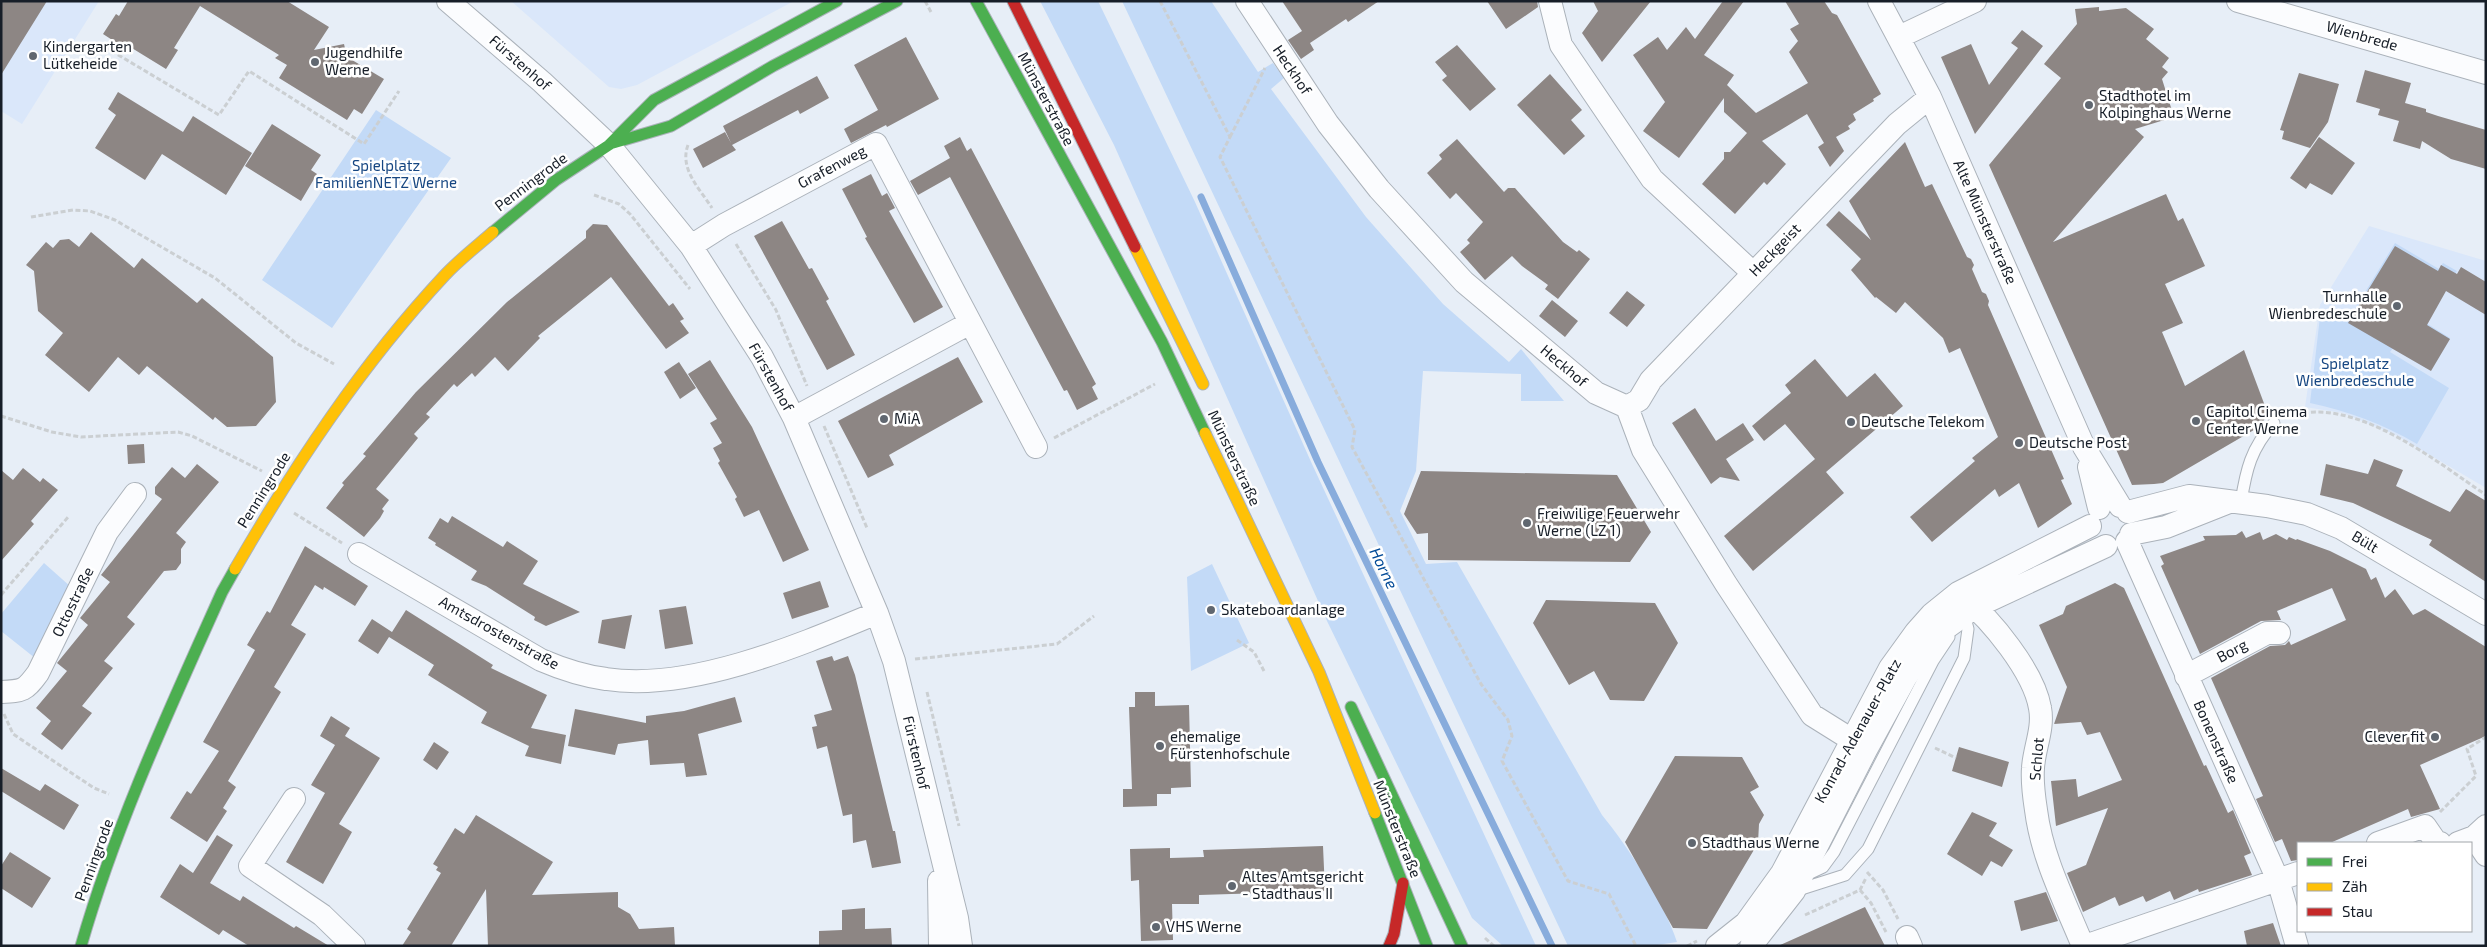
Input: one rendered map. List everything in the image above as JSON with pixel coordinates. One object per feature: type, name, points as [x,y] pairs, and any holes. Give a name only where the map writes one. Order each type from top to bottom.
[{"type":"main road","name":"Penningrode","points":[[81,946],[94,901],[147,761],[222,592],[270,508],[318,434],[386,342],[446,274],[512,214],[556,180],[609,145],[654,100],[837,1]]},
{"type":"main road","name":"Penningrode","points":[[609,145],[671,126],[773,66],[897,1]]},
{"type":"main road","name":"Münsterstraße","points":[[976,1],[1162,342],[1319,672],[1427,946]]},
{"type":"main road","name":"Münsterstraße","points":[[1014,1],[1208,397]]},
{"type":"main road","name":"Münsterstraße","points":[[1344,692],[1462,946]]},
{"type":"main road","points":[[1389,946],[1396,927],[1403,882]]},
{"type":"street","name":"Fürstenhof","points":[[448,1],[542,82],[609,145],[691,246],[762,357],[794,418],[877,613],[894,662],[957,918],[961,946]]},
{"type":"street","points":[[1550,1],[1561,45],[1652,179],[1753,273]]},
{"type":"street","name":"Alte Münsterstraße","points":[[1879,1],[1930,97],[2084,447],[2109,513],[2133,522],[2121,541],[2093,538],[2109,513]]},
{"type":"street","points":[[1899,37],[1975,1]]},
{"type":"street","name":"Wienbrede","points":[[2238,1],[2486,73]]},
{"type":"street","name":"Heckhof","points":[[1250,2],[1276,46],[1328,124],[1373,182],[1464,282],[1596,393],[1627,407]]},
{"type":"street","name":"Heckgeist","points":[[1627,407],[1639,400],[1650,380],[1897,124],[1930,97]]},
{"type":"street","name":"Grafenweg","points":[[691,246],[724,225],[876,144],[1036,447]]},
{"type":"street","points":[[794,418],[970,323]]},
{"type":"street","points":[[1627,407],[1643,450],[1812,715],[1826,726],[1852,740]]},
{"type":"street","name":"Ottostraße","points":[[1,692],[20,692],[27,689],[38,673],[107,532],[135,494]]},
{"type":"street","name":"Bült","points":[[2109,513],[2189,496],[2307,514],[2341,528],[2486,614]]},
{"type":"street","points":[[2121,541],[2236,502]]},
{"type":"street","name":"Konrad-Adenauer-Platz","points":[[1751,946],[1798,884],[1906,677],[1929,645],[1992,576],[2109,513]]},
{"type":"street","name":"Konrad-Adenauer-Platz","points":[[1717,946],[1752,917],[1782,873],[1890,668],[1916,632],[1932,614],[1966,604],[2121,541]]},
{"type":"street","name":"Bonenstraße","points":[[2121,541],[2186,676],[2288,876],[2296,946]]},
{"type":"street","name":"Amtsdrostenstraße","points":[[359,554],[541,660],[572,672],[608,680],[646,680],[696,676],[824,635],[877,613]]},
{"type":"street","name":"Schlot","points":[[1966,604],[1996,629],[2019,662],[2041,708],[2033,767],[2036,810],[2046,856],[2084,946]]},
{"type":"street","name":"Borg","points":[[2186,676],[2267,633],[2279,633]]},
{"type":"street","points":[[294,799],[250,866],[322,915],[354,946]]},
{"type":"street","points":[[2381,842],[2425,826],[2436,842]]},
{"type":"street","name":"Fürstenhof","points":[[938,845],[940,946]]},
{"type":"street","points":[[2084,946],[2216,899],[2288,876]]},
{"type":"lane","points":[[2236,502],[2250,459],[2259,439],[2274,423]]},
{"type":"lane","points":[[1752,917],[1798,884],[1846,875],[1868,849],[1964,658],[1968,629],[1966,604]]},
{"type":"path","points":[[925,1],[931,12]]},
{"type":"path","points":[[1160,1],[1230,137]]},
{"type":"path","points":[[1276,46],[1220,157],[1356,430],[1352,447],[1481,684],[1508,720],[1512,736],[1502,761],[1568,881],[1609,894],[1636,946]]},
{"type":"path","points":[[106,47],[219,115],[248,71],[364,144],[399,91]]},
{"type":"path","points":[[594,195],[619,204],[630,214],[696,297]]},
{"type":"path","points":[[31,218],[73,210],[90,211],[115,220],[215,278],[296,343],[334,364]]},
{"type":"path","points":[[1152,374],[1160,391]]},
{"type":"path","points":[[1036,447],[1156,383]]},
{"type":"path","points":[[2274,423],[2301,413],[2313,412],[2357,420],[2416,448],[2486,495]]},
{"type":"path","points":[[1,416],[52,432],[81,436],[178,432],[192,436],[262,471]]},
{"type":"path","points":[[290,510],[359,554]]},
{"type":"path","points":[[1,595],[68,516]]},
{"type":"path","points":[[894,662],[1056,644],[1094,616]]},
{"type":"path","points":[[1237,640],[1254,652],[1264,671]]},
{"type":"path","points":[[1,706],[13,734],[94,788],[108,794]]},
{"type":"path","points":[[2425,826],[2476,776],[2467,749],[2486,737]]},
{"type":"path","points":[[1935,748],[1956,758]]},
{"type":"path","points":[[1800,917],[1860,890],[1868,873],[1883,890],[1902,940]]},
{"type":"path","points":[[1860,890],[1902,940]]},
{"type":"shaded area","name":"Kindergarten Lütkeheide","points":[[1,1],[99,1],[22,124],[1,111]]},
{"type":"shaded area","points":[[511,1],[794,1],[637,85],[621,89],[609,87]]},
{"type":"shaded area","points":[[2369,226],[2486,261],[2486,488],[2396,435],[2343,413],[2305,407],[2320,305]]},
{"type":"green space","points":[[1040,1],[1098,1],[1195,202],[1312,464],[1536,946],[1503,946],[1472,918],[1327,621],[1114,145]]},
{"type":"green space","points":[[1122,1],[1211,1],[1258,72],[1273,63],[1284,78],[1271,89],[1366,217],[1443,304],[1509,362],[1521,349],[1564,401],[1521,401],[1521,374],[1423,371],[1416,471],[1400,511],[1426,564],[1457,562],[1602,815],[1634,859],[1655,893],[1677,942],[1651,946],[1568,946]]},
{"type":"green space","name":"Spielplatz FamilienNETZ Werne","points":[[376,110],[451,158],[332,328],[262,280]]},
{"type":"green space","name":"Spielplatz Wienbredeschule","points":[[2395,243],[2439,269],[2443,263],[2457,271],[2426,323],[2450,338],[2431,370],[2393,348],[2390,352],[2449,388],[2417,444],[2365,419],[2310,403],[2321,308],[2347,322]]},
{"type":"green space","points":[[44,563],[71,587],[35,658],[1,631],[1,614]]},
{"type":"green space","name":"Skateboardanlage","points":[[1212,564],[1249,643],[1191,671],[1187,577]]},
{"type":"building","points":[[1,1],[47,1],[1,75]]},
{"type":"building","name":"Jugendhilfe Werne","points":[[128,1],[287,1],[329,27],[314,50],[344,44],[347,57],[384,79],[362,114],[354,109],[347,120],[279,78],[287,65],[275,58],[279,55],[200,6],[174,48],[178,50],[166,69],[122,42],[120,45],[103,34],[116,14],[119,16]]},
{"type":"building","points":[[1282,1],[1379,1],[1348,22],[1346,19],[1310,43],[1314,50],[1301,59],[1288,40],[1302,31]]},
{"type":"building","points":[[1487,1],[1537,1],[1538,7],[1506,29]]},
{"type":"building","points":[[1593,1],[1651,1],[1602,62],[1582,33],[1598,11]]},
{"type":"building","points":[[1723,1],[1744,1],[1704,55],[1734,75],[1727,85],[1756,113],[1808,83],[1789,52],[1798,41],[1790,29],[1799,24],[1785,1],[1824,1],[1832,13],[1837,15],[1881,94],[1873,99],[1874,101],[1853,114],[1856,120],[1848,126],[1850,129],[1836,137],[1844,151],[1830,167],[1818,147],[1824,143],[1807,114],[1762,141],[1786,164],[1767,185],[1764,182],[1735,214],[1702,184],[1724,159],[1724,152],[1730,152],[1747,133],[1724,112],[1724,98],[1679,158],[1643,131],[1665,102],[1633,55],[1658,37],[1667,50],[1686,27],[1695,39]]},
{"type":"building","points":[[2099,7],[2099,11],[2126,8],[2154,29],[2146,39],[2169,58],[2162,67],[2168,72],[2162,79],[2174,117],[2135,129],[2144,137],[2053,242],[2166,194],[2178,221],[2183,218],[2205,266],[2165,284],[2183,323],[2162,332],[2185,386],[2244,350],[2268,414],[2259,427],[2163,483],[2132,485],[1989,165],[2061,78],[2044,64],[2077,24],[2075,9]]},
{"type":"building","points":[[2022,30],[2043,46],[1975,134],[1941,57],[1971,44],[1989,85],[2018,48],[2011,43]]},
{"type":"building","points":[[906,37],[939,99],[887,127],[886,125],[851,143],[844,129],[878,110],[854,65]]},
{"type":"building","points":[[1457,45],[1496,89],[1470,111],[1442,80],[1447,76],[1435,62]]},
{"type":"building","points":[[2365,70],[2411,83],[2405,103],[2426,109],[2426,112],[2438,116],[2486,130],[2486,169],[2451,159],[2422,141],[2420,149],[2393,141],[2399,121],[2378,115],[2380,109],[2356,102]]},
{"type":"building","points":[[2299,73],[2339,84],[2328,122],[2310,148],[2282,139],[2284,131],[2280,130]]},
{"type":"building","points":[[1550,74],[1582,110],[1571,120],[1585,136],[1564,155],[1517,105]]},
{"type":"building","points":[[817,76],[829,98],[800,114],[798,110],[732,145],[736,150],[703,168],[693,149],[725,132],[731,143],[723,126]]},
{"type":"building","points":[[118,92],[183,132],[193,116],[252,153],[226,195],[162,154],[145,180],[95,148],[116,115],[108,109]]},
{"type":"building","points":[[272,124],[321,155],[311,170],[317,174],[301,201],[245,166]]},
{"type":"building","points":[[960,137],[967,151],[971,148],[1096,384],[1092,387],[1098,399],[1077,410],[1067,390],[1064,391],[950,177],[918,195],[910,181],[950,158],[944,146]]},
{"type":"building","points":[[2319,137],[2355,163],[2332,195],[2310,183],[2306,189],[2290,178]]},
{"type":"building","points":[[1457,139],[1504,192],[1508,188],[1515,188],[1563,242],[1577,252],[1579,250],[1590,259],[1558,299],[1545,289],[1548,285],[1522,266],[1512,256],[1485,280],[1460,252],[1470,243],[1467,240],[1483,222],[1456,193],[1450,199],[1427,173],[1442,159],[1439,155]]},
{"type":"building","points":[[1905,142],[1925,187],[1932,184],[1967,257],[1971,259],[1974,265],[1972,269],[1982,292],[1986,294],[1989,301],[1988,305],[2064,479],[2061,480],[2072,504],[2038,528],[2019,483],[1999,497],[1995,489],[1932,542],[1910,517],[1975,461],[1972,458],[1998,437],[1960,348],[1949,353],[1943,338],[1905,302],[1896,313],[1875,298],[1851,270],[1861,259],[1826,225],[1839,211],[1871,240],[1849,201]]},
{"type":"building","points":[[871,174],[882,196],[887,193],[895,208],[889,211],[943,307],[914,323],[865,238],[867,237],[842,189]]},
{"type":"building","points":[[782,221],[809,269],[812,268],[829,299],[826,301],[855,355],[827,370],[754,236]]},
{"type":"building","points":[[593,224],[607,225],[669,306],[673,303],[684,319],[680,321],[689,333],[666,349],[611,277],[538,336],[540,338],[508,371],[495,357],[475,377],[472,373],[457,387],[454,384],[426,414],[430,417],[414,434],[418,438],[376,489],[389,500],[382,509],[384,511],[380,518],[364,537],[326,508],[344,485],[342,483],[366,456],[363,454],[416,392],[507,302],[586,238],[586,231]]},
{"type":"building","points":[[91,232],[134,268],[142,258],[197,303],[202,298],[273,357],[276,402],[256,426],[227,427],[215,417],[213,420],[147,366],[139,375],[118,357],[89,392],[45,355],[63,333],[38,311],[34,271],[26,265],[46,242],[53,248],[60,240],[69,239],[79,247]]},
{"type":"building","name":"Turnhalle Wienbredeschule","points":[[2395,246],[2438,271],[2441,265],[2457,274],[2461,267],[2486,282],[2486,315],[2446,291],[2427,325],[2450,339],[2431,371],[2348,323]]},
{"type":"building","points":[[1627,291],[1645,305],[1627,327],[1609,313]]},
{"type":"building","points":[[1552,300],[1578,321],[1565,337],[1539,316]]},
{"type":"building","name":"MiA","points":[[958,357],[983,402],[889,455],[894,465],[868,478],[838,421]]},
{"type":"building","points":[[1815,359],[1847,397],[1875,373],[1903,406],[1826,472],[1844,493],[1753,571],[1724,536],[1815,459],[1785,424],[1764,441],[1752,426],[1791,393],[1785,385]]},
{"type":"building","points":[[710,360],[752,427],[809,550],[783,562],[759,510],[744,517],[735,499],[737,497],[718,463],[720,461],[713,448],[722,443],[710,423],[717,419],[688,374]]},
{"type":"building","points":[[679,362],[696,388],[680,399],[664,372]]},
{"type":"building","points":[[1695,408],[1716,441],[1743,423],[1754,440],[1726,459],[1740,481],[1720,477],[1711,484],[1672,423]]},
{"type":"building","points":[[144,444],[145,463],[128,464],[127,445]]},
{"type":"building","points":[[2374,459],[2403,470],[2396,486],[2450,512],[2466,489],[2486,501],[2486,582],[2429,545],[2432,540],[2353,503],[2320,495],[2326,464],[2368,474]]},
{"type":"building","points":[[197,464],[219,482],[176,533],[186,542],[181,549],[181,563],[176,570],[164,571],[127,617],[135,624],[104,661],[113,668],[82,706],[92,713],[62,750],[41,734],[51,721],[36,708],[67,671],[57,663],[88,625],[80,618],[110,582],[101,575],[162,499],[155,494],[155,487],[172,467],[185,478]]},
{"type":"building","points":[[23,468],[40,482],[43,478],[58,490],[31,521],[34,524],[1,561],[1,470],[13,480]]},
{"type":"building","name":"Freiwilige Feuerwehr Werne (LZ 1)","points":[[1421,471],[1617,475],[1651,532],[1630,562],[1428,560],[1428,533],[1417,534],[1404,514]]},
{"type":"building","points":[[452,516],[503,547],[507,541],[538,561],[523,584],[580,612],[546,626],[534,620],[535,617],[486,586],[471,580],[477,571],[435,545],[436,543],[428,538],[440,518],[448,523]]},
{"type":"building","points":[[2242,531],[2246,538],[2260,532],[2263,540],[2276,534],[2287,540],[2289,537],[2297,539],[2330,551],[2366,569],[2371,580],[2376,577],[2385,598],[2395,589],[2413,615],[2425,609],[2486,647],[2486,736],[2420,765],[2440,809],[2411,817],[2408,809],[2332,842],[2297,842],[2297,860],[2291,861],[2282,839],[2275,842],[2256,799],[2263,796],[2211,678],[2270,646],[2285,645],[2289,641],[2291,645],[2346,620],[2332,588],[2277,611],[2281,620],[2261,621],[2200,654],[2161,566],[2164,564],[2160,556],[2205,540],[2203,536],[2236,535]]},
{"type":"building","points":[[305,546],[368,586],[355,606],[324,587],[323,590],[315,585],[291,625],[306,634],[274,687],[281,692],[228,781],[236,787],[223,808],[227,811],[207,842],[170,818],[187,791],[191,794],[219,751],[203,742],[255,650],[247,645],[267,611],[270,613]]},
{"type":"building","points":[[820,581],[829,607],[792,619],[783,593]]},
{"type":"building","points":[[2115,583],[2124,588],[2204,766],[2206,765],[2228,813],[2233,810],[2251,853],[2244,856],[2252,875],[2199,892],[2198,889],[2174,900],[2170,891],[2146,902],[2143,896],[2119,906],[2115,897],[2083,912],[2067,873],[2086,865],[2108,808],[2056,826],[2051,781],[2076,779],[2078,797],[2122,780],[2100,732],[2087,735],[2081,722],[2054,724],[2067,687],[2039,625],[2063,614],[2066,606]]},
{"type":"building","points":[[1546,600],[1655,603],[1678,643],[1644,701],[1610,700],[1594,671],[1569,685],[1533,623]]},
{"type":"building","points":[[686,606],[693,644],[665,649],[659,610]]},
{"type":"building","points":[[406,610],[493,665],[491,668],[547,695],[531,728],[566,735],[561,764],[525,756],[529,746],[481,723],[487,712],[428,675],[434,665],[389,637],[378,654],[358,641],[372,619],[392,632]]},
{"type":"building","points":[[632,615],[625,649],[598,643],[602,620]]},
{"type":"building","points":[[832,656],[834,661],[848,656],[855,675],[893,831],[895,831],[901,863],[872,868],[866,840],[853,843],[852,814],[843,816],[827,746],[817,749],[812,727],[817,726],[814,715],[832,710],[816,661]]},
{"type":"building","name":"ehemalige Fürstenhofschule","points":[[1135,692],[1155,692],[1155,706],[1189,705],[1191,787],[1171,788],[1171,794],[1157,794],[1157,806],[1123,807],[1123,789],[1132,789],[1129,707],[1135,707]]},
{"type":"building","points":[[735,697],[742,722],[698,734],[707,775],[686,777],[684,763],[650,765],[648,740],[618,744],[615,755],[568,746],[575,709],[646,723],[646,716],[684,711]]},
{"type":"building","points":[[331,716],[350,728],[345,736],[380,758],[339,824],[352,832],[323,884],[286,862],[325,793],[311,785],[335,745],[320,736]]},
{"type":"building","points":[[434,742],[449,752],[437,770],[423,760]]},
{"type":"building","points":[[1959,747],[2009,762],[2002,787],[1952,771]]},
{"type":"building","name":"Stadthaus Werne","points":[[1675,756],[1742,757],[1759,787],[1750,792],[1764,815],[1759,824],[1758,843],[1707,929],[1673,928],[1625,842]]},
{"type":"building","points":[[1,768],[40,791],[45,784],[79,805],[64,830],[1,791]]},
{"type":"building","points":[[1972,812],[1997,823],[1989,836],[2013,850],[2002,867],[1991,861],[1982,876],[1947,854]]},
{"type":"building","points":[[476,815],[553,862],[532,895],[618,892],[618,907],[630,914],[639,929],[674,927],[675,946],[488,946],[486,889],[451,946],[402,946],[411,932],[407,929],[441,873],[436,870],[438,867],[433,864],[455,828],[464,834]]},
{"type":"building","points":[[217,835],[233,845],[210,883],[240,901],[243,896],[294,928],[296,926],[329,946],[249,946],[223,930],[219,935],[160,897],[180,864],[193,873]]},
{"type":"building","name":"Altes Amtsgericht - Stadthaus II","points":[[1323,846],[1325,891],[1199,895],[1199,904],[1172,904],[1173,940],[1141,941],[1139,880],[1131,881],[1130,849],[1170,848],[1170,858],[1204,857],[1203,850]]},
{"type":"building","points":[[10,852],[51,878],[32,908],[1,888],[1,866]]},
{"type":"building","points":[[2046,892],[2058,921],[2021,931],[2014,901]]},
{"type":"building","points":[[1865,907],[1885,946],[1778,946]]},
{"type":"building","points":[[865,908],[865,929],[891,928],[892,946],[819,946],[819,931],[842,930],[842,910]]},
{"type":"building","points":[[2273,923],[2281,946],[2247,946],[2244,931]]},
{"type":"waterway","name":"Horne","points":[[1201,197],[1318,462],[1552,946]]},
{"type":"traffic: fast","points":[[493,232],[556,180],[609,145],[654,100],[837,1]]},
{"type":"traffic: fast","points":[[613,143],[671,126],[773,66],[897,1]]},
{"type":"traffic: fast","points":[[976,1],[1162,342],[1205,433]]},
{"type":"traffic: fast","points":[[81,946],[110,856],[127,811],[183,679],[222,592],[235,569]]},
{"type":"traffic: fast","points":[[1351,707],[1462,946]]},
{"type":"traffic: fast","points":[[1375,813],[1427,946]]},
{"type":"traffic: slow","points":[[235,569],[281,492],[331,416],[358,380],[445,275],[493,232]]},
{"type":"traffic: slow","points":[[1135,247],[1203,384]]},
{"type":"traffic: slow","points":[[1205,433],[1319,672],[1375,813]]},
{"type":"traffic: jam","points":[[1013,1],[1135,247]]},
{"type":"traffic: jam","points":[[1389,946],[1394,934],[1403,883]]},
{"type":"place","name":"Kindergarten Lütkeheide","points":[[33,56]]},
{"type":"place","name":"Jugendhilfe Werne","points":[[315,62]]},
{"type":"place","name":"Stadthotel im Kolpinghaus Werne","points":[[2089,105]]},
{"type":"place","name":"Turnhalle Wienbredeschule","points":[[2397,306]]},
{"type":"place","name":"MiA","points":[[884,419]]},
{"type":"place","name":"Capitol Cinema Center Werne","points":[[2196,421]]},
{"type":"place","name":"Deutsche Telekom","points":[[1851,422]]},
{"type":"place","name":"Deutsche Post","points":[[2019,443]]},
{"type":"place","name":"Freiwilige Feuerwehr Werne (LZ 1)","points":[[1527,523]]},
{"type":"place","name":"Skateboardanlage","points":[[1211,610]]},
{"type":"place","name":"Clever fit","points":[[2435,737]]},
{"type":"place","name":"ehemalige Fürstenhofschule","points":[[1160,746]]},
{"type":"place","name":"Stadthaus Werne","points":[[1692,843]]},
{"type":"place","name":"Altes Amtsgericht - Stadthaus II","points":[[1232,886]]},
{"type":"place","name":"VHS Werne","points":[[1156,927]]}]
